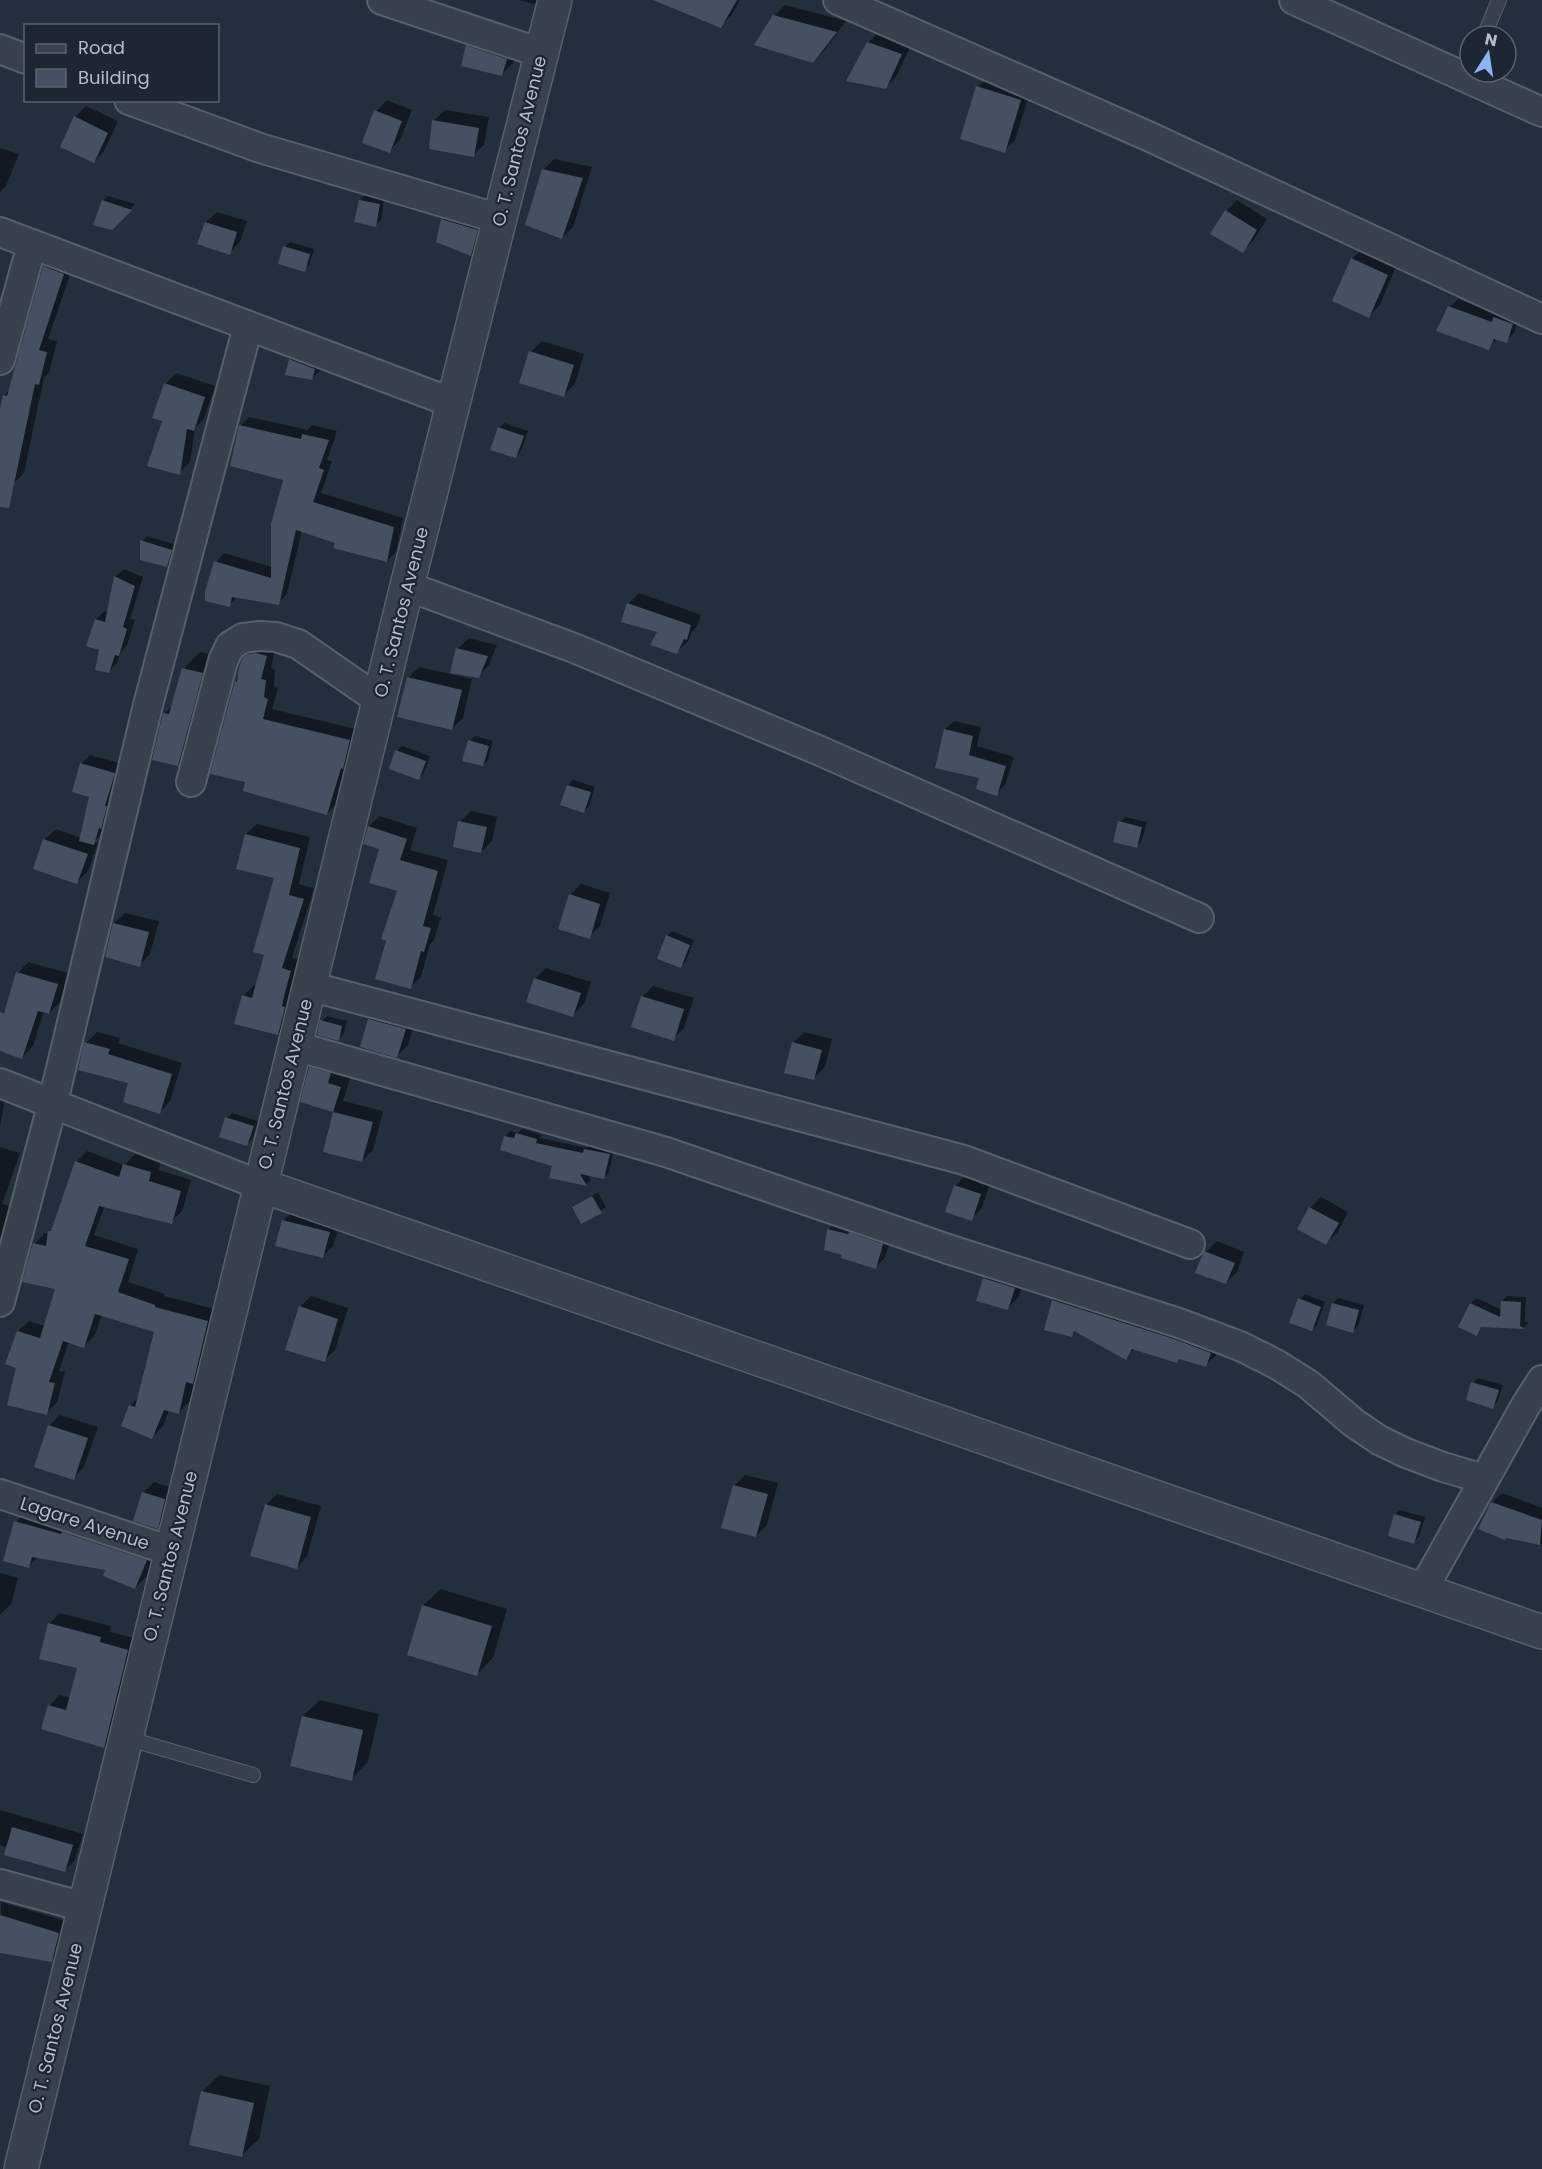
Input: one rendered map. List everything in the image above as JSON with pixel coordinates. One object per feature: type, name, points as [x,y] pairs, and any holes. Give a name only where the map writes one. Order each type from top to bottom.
[{"type":"street","points":[[382,0],[541,53]]},
{"type":"street","name":"O. T. Santos Avenue","points":[[21,2169],[407,586],[555,0]]},
{"type":"street","points":[[838,0],[1148,136],[1542,319]]},
{"type":"street","points":[[1293,0],[1458,72]]},
{"type":"street","points":[[0,49],[24,58]]},
{"type":"street","points":[[1484,84],[1542,112]]},
{"type":"street","points":[[134,102],[260,148],[500,219]]},
{"type":"street","points":[[0,232],[453,403]]},
{"type":"street","points":[[0,360],[32,244]]},
{"type":"street","points":[[0,1302],[53,1102],[148,705],[248,326]]},
{"type":"street","points":[[407,586],[574,648],[807,746],[1199,918]]},
{"type":"street","points":[[191,782],[224,661],[230,646],[243,638],[276,637],[298,644],[380,700]]},
{"type":"street","points":[[309,986],[964,1160],[1190,1244]]},
{"type":"street","points":[[295,1046],[666,1152],[948,1249],[1179,1323],[1240,1346],[1276,1364],[1308,1384],[1354,1423],[1379,1440],[1443,1467],[1484,1479]]},
{"type":"street","points":[[0,1083],[260,1185],[1542,1632]]},
{"type":"street","points":[[1422,1591],[1542,1380]]},
{"type":"street","name":"Lagare Avenue","points":[[0,1494],[171,1551]]},
{"type":"street","points":[[0,1884],[84,1907]]},
{"type":"lane","points":[[1490,24],[1499,0]]},
{"type":"lane","points":[[126,1738],[253,1775]]},
{"type":"building","points":[[653,0],[737,0],[721,28]]},
{"type":"building","points":[[773,15],[837,32],[813,63],[754,45]]},
{"type":"building","points":[[867,42],[902,54],[886,89],[846,81]]},
{"type":"building","points":[[466,45],[507,59],[502,76],[461,66]]},
{"type":"building","points":[[976,86],[1021,100],[1005,153],[960,139]]},
{"type":"building","points":[[374,110],[402,121],[390,153],[362,143]]},
{"type":"building","points":[[74,116],[108,133],[94,163],[60,147]]},
{"type":"building","points":[[432,120],[479,128],[474,157],[429,149]]},
{"type":"building","points":[[542,169],[583,178],[562,239],[525,225]]},
{"type":"building","points":[[102,200],[132,210],[112,230],[93,225]]},
{"type":"building","points":[[359,200],[380,204],[376,227],[354,222]]},
{"type":"building","points":[[1225,210],[1257,230],[1243,253],[1210,234]]},
{"type":"building","points":[[441,219],[478,230],[471,256],[436,242]]},
{"type":"building","points":[[205,222],[237,232],[230,255],[197,244]]},
{"type":"building","points":[[283,246],[310,254],[305,272],[278,264]]},
{"type":"building","points":[[1351,258],[1388,275],[1369,318],[1332,301]]},
{"type":"building","points":[[43,266],[64,274],[39,350],[47,352],[39,385],[35,384],[9,508],[0,507],[0,408],[3,395],[7,396]]},
{"type":"building","points":[[1448,306],[1492,322],[1493,317],[1513,324],[1507,343],[1494,339],[1489,350],[1436,331]]},
{"type":"building","points":[[529,351],[574,365],[564,397],[519,383]]},
{"type":"building","points":[[289,359],[315,369],[312,380],[285,375]]},
{"type":"building","points":[[164,383],[205,397],[194,431],[187,429],[180,475],[147,466],[162,421],[152,418]]},
{"type":"building","points":[[239,425],[301,439],[302,434],[329,440],[319,468],[324,470],[313,502],[394,527],[387,562],[333,548],[335,543],[296,530],[279,605],[232,597],[230,607],[205,601],[205,592],[214,561],[271,578],[271,524],[283,480],[230,466]]},
{"type":"building","points":[[498,427],[524,436],[516,458],[490,450]]},
{"type":"building","points":[[140,540],[172,550],[167,567],[140,560]]},
{"type":"building","points":[[114,576],[135,586],[123,627],[127,629],[119,656],[115,655],[109,673],[95,670],[99,650],[86,646],[95,619],[105,622]]},
{"type":"building","points":[[627,603],[691,625],[687,640],[684,639],[677,654],[650,645],[657,632],[621,622]]},
{"type":"building","points":[[456,648],[488,656],[479,678],[450,673]]},
{"type":"building","points":[[256,653],[267,656],[261,679],[266,680],[264,697],[268,699],[263,719],[350,740],[343,769],[341,768],[327,815],[243,791],[245,782],[210,774],[235,681],[237,682],[239,667],[243,657]]},
{"type":"building","points":[[182,668],[203,673],[178,766],[152,760],[163,713],[169,714]]},
{"type":"building","points":[[407,677],[462,690],[452,730],[397,717]]},
{"type":"building","points":[[944,729],[973,736],[969,755],[1006,766],[997,796],[976,789],[979,778],[935,768]]},
{"type":"building","points":[[468,740],[489,746],[483,766],[462,761]]},
{"type":"building","points":[[395,750],[426,761],[419,780],[389,769]]},
{"type":"building","points":[[80,763],[115,773],[101,829],[99,828],[94,845],[79,841],[89,797],[72,792]]},
{"type":"building","points":[[567,785],[591,792],[584,813],[560,805]]},
{"type":"building","points":[[458,821],[487,827],[481,853],[453,847]]},
{"type":"building","points":[[1118,821],[1142,827],[1137,848],[1113,842]]},
{"type":"building","points":[[368,826],[407,839],[400,860],[438,871],[423,926],[431,928],[424,952],[421,951],[411,989],[375,979],[386,941],[381,939],[397,891],[369,883],[379,849],[363,844]]},
{"type":"building","points":[[245,834],[300,848],[289,895],[304,899],[282,968],[291,971],[282,1006],[285,1007],[278,1035],[234,1024],[242,995],[252,998],[264,955],[253,952],[274,878],[236,869]]},
{"type":"building","points":[[43,839],[88,854],[77,884],[33,869]]},
{"type":"building","points":[[569,894],[600,904],[590,939],[558,929]]},
{"type":"building","points":[[113,923],[149,932],[140,967],[105,957]]},
{"type":"building","points":[[666,935],[690,945],[681,968],[657,959]]},
{"type":"building","points":[[16,972],[58,984],[49,1014],[38,1011],[22,1059],[0,1051],[0,1012],[4,1013]]},
{"type":"building","points":[[534,978],[581,993],[573,1017],[526,1002]]},
{"type":"building","points":[[641,996],[684,1009],[674,1041],[631,1027]]},
{"type":"building","points":[[368,1019],[406,1029],[397,1058],[360,1047]]},
{"type":"building","points":[[320,1020],[342,1026],[339,1041],[317,1035]]},
{"type":"building","points":[[84,1042],[110,1049],[108,1054],[172,1074],[160,1114],[123,1102],[128,1083],[78,1070]]},
{"type":"building","points":[[792,1042],[822,1050],[814,1080],[784,1073]]},
{"type":"building","points":[[309,1067],[331,1073],[328,1083],[341,1087],[333,1112],[300,1102]]},
{"type":"building","points":[[333,1112],[373,1122],[362,1162],[323,1152]]},
{"type":"building","points":[[225,1117],[254,1126],[247,1146],[219,1137]]},
{"type":"building","points":[[516,1133],[537,1139],[536,1143],[583,1153],[584,1149],[610,1154],[604,1179],[580,1174],[587,1186],[549,1178],[552,1166],[500,1150],[504,1136],[514,1138]]},
{"type":"building","points":[[75,1161],[119,1177],[123,1164],[151,1172],[149,1181],[181,1191],[172,1224],[99,1206],[85,1246],[129,1259],[118,1292],[155,1305],[155,1307],[208,1321],[193,1384],[186,1382],[179,1414],[164,1410],[152,1439],[121,1426],[129,1405],[135,1407],[154,1332],[95,1314],[84,1348],[63,1341],[49,1382],[55,1383],[47,1415],[7,1405],[16,1368],[5,1364],[17,1331],[40,1338],[55,1289],[22,1282],[33,1243],[46,1246],[48,1231],[51,1231]]},
{"type":"building","points":[[954,1185],[981,1194],[972,1221],[945,1212]]},
{"type":"building","points":[[592,1196],[602,1213],[581,1224],[572,1207]]},
{"type":"building","points":[[1309,1207],[1339,1223],[1326,1245],[1297,1229]]},
{"type":"building","points":[[282,1220],[330,1232],[323,1258],[275,1246]]},
{"type":"building","points":[[827,1229],[848,1234],[849,1232],[883,1244],[876,1269],[824,1250]]},
{"type":"building","points":[[1204,1251],[1235,1263],[1226,1284],[1195,1273]]},
{"type":"building","points":[[983,1278],[1015,1288],[1008,1310],[976,1301]]},
{"type":"building","points":[[1298,1298],[1321,1307],[1312,1331],[1289,1323]]},
{"type":"building","points":[[1052,1300],[1211,1353],[1206,1367],[1179,1359],[1177,1363],[1132,1349],[1126,1360],[1074,1331],[1072,1337],[1044,1330]]},
{"type":"building","points":[[1501,1301],[1521,1302],[1520,1326],[1525,1329],[1481,1327],[1477,1336],[1458,1327],[1470,1303],[1500,1317]]},
{"type":"building","points":[[1332,1303],[1359,1310],[1353,1333],[1326,1325]]},
{"type":"building","points":[[299,1306],[338,1319],[325,1362],[285,1350]]},
{"type":"building","points":[[1471,1382],[1499,1390],[1493,1409],[1466,1400]]},
{"type":"building","points":[[48,1425],[88,1438],[74,1480],[34,1467]]},
{"type":"building","points":[[733,1485],[768,1494],[756,1537],[721,1528]]},
{"type":"building","points":[[142,1492],[165,1499],[158,1529],[133,1521]]},
{"type":"building","points":[[1491,1502],[1542,1520],[1540,1545],[1506,1538],[1505,1540],[1478,1529]]},
{"type":"building","points":[[265,1504],[311,1517],[297,1569],[250,1556]]},
{"type":"building","points":[[1394,1514],[1421,1522],[1414,1544],[1388,1536]]},
{"type":"building","points":[[14,1521],[61,1534],[62,1532],[147,1560],[135,1589],[103,1576],[105,1570],[32,1557],[29,1568],[3,1561]]},
{"type":"building","points":[[422,1605],[492,1626],[477,1676],[407,1655]]},
{"type":"building","points":[[48,1623],[101,1637],[100,1642],[128,1650],[104,1748],[41,1729],[48,1705],[66,1710],[77,1668],[39,1659]]},
{"type":"building","points":[[302,1716],[363,1730],[352,1781],[290,1766]]},
{"type":"building","points":[[12,1827],[73,1845],[65,1872],[4,1855]]},
{"type":"building","points":[[0,1915],[59,1933],[52,1962],[0,1953]]},
{"type":"building","points":[[201,2091],[254,2103],[242,2157],[189,2145]]}]
